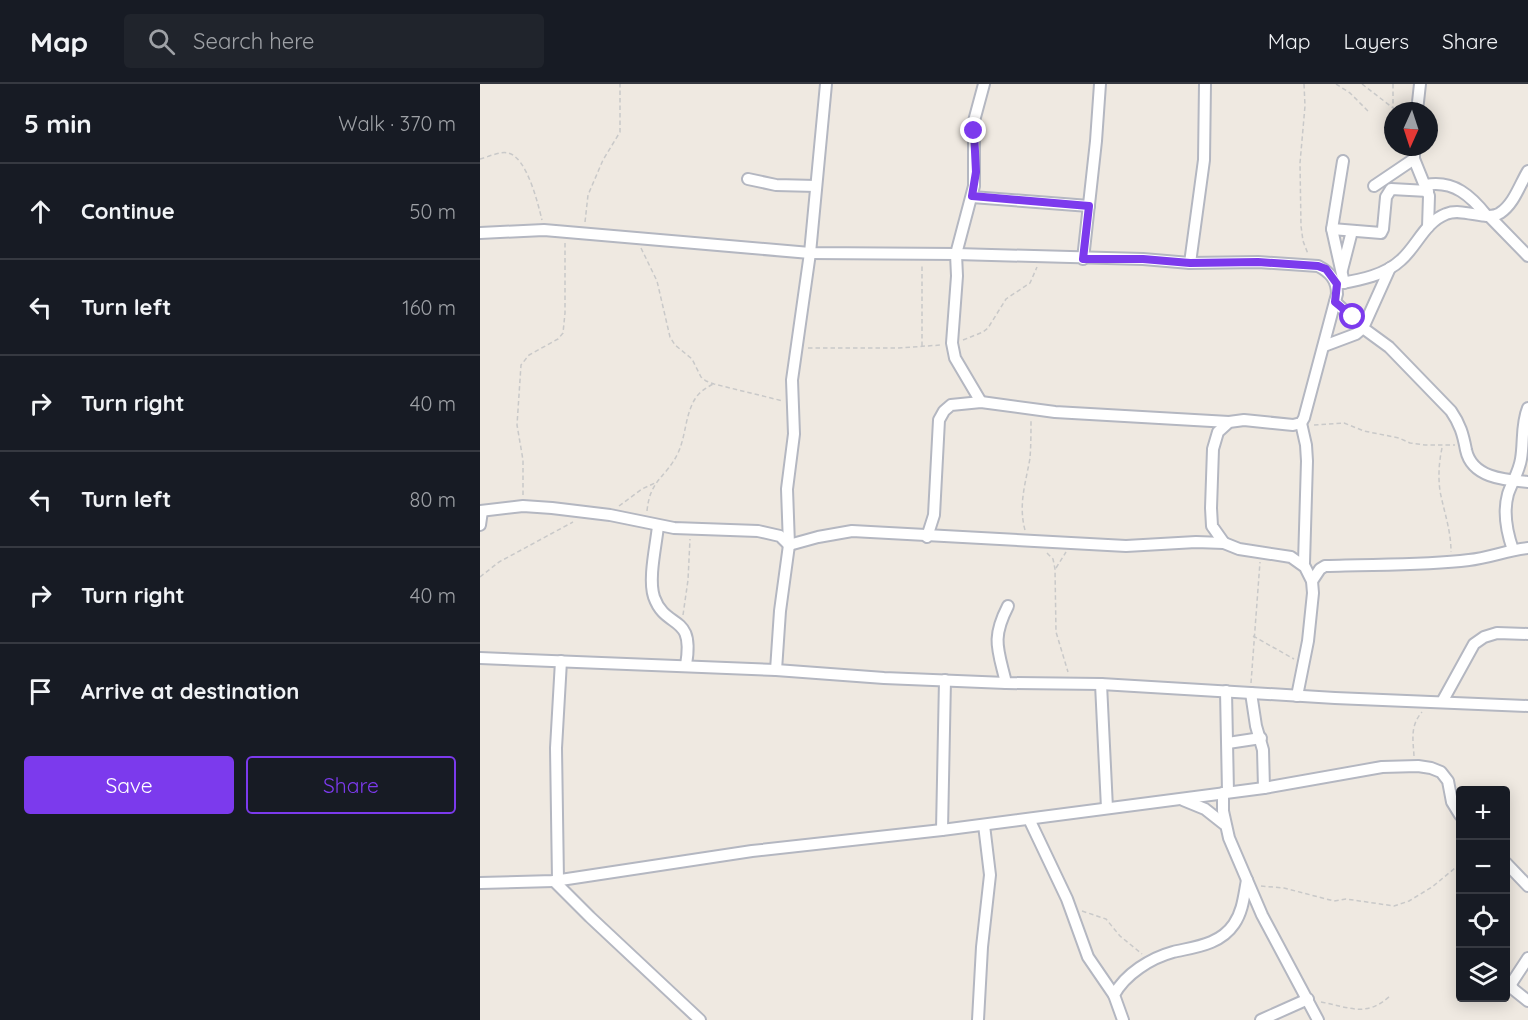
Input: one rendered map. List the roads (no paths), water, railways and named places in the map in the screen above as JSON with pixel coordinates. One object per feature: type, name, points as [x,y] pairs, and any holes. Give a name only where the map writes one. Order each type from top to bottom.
[{"type":"street","points":[[776,670],[784,574],[789,545],[787,489],[794,434],[792,380],[810,253],[826,84]]},
{"type":"street","points":[[981,402],[955,358],[952,344],[957,276],[956,254],[972,196],[976,172],[974,121],[984,84]]},
{"type":"street","points":[[1083,259],[1100,84]]},
{"type":"street","points":[[1190,263],[1202,187],[1205,84]]},
{"type":"street","points":[[1418,102],[1420,84]]},
{"type":"street","points":[[1374,186],[1410,156]]},
{"type":"street","points":[[1415,156],[1427,188],[1428,227]]},
{"type":"street","points":[[1342,271],[1332,229],[1343,160]]},
{"type":"street","points":[[1341,284],[1390,268],[1401,260],[1436,219],[1454,212],[1496,215],[1505,209],[1528,171]]},
{"type":"street","points":[[748,179],[776,185],[816,186]]},
{"type":"street","points":[[1332,229],[1381,232],[1386,197],[1391,189],[1427,188],[1437,183],[1458,189],[1473,199],[1528,256]]},
{"type":"street","points":[[972,196],[1089,206]]},
{"type":"street","points":[[480,233],[544,230],[585,232],[810,253],[956,254],[1143,259],[1190,263],[1258,262],[1318,266],[1326,269],[1341,284]]},
{"type":"street","points":[[1298,696],[1311,621],[1312,582],[1302,563],[1307,461],[1301,425],[1310,403],[1341,284],[1352,231]]},
{"type":"street","points":[[1324,346],[1356,334],[1363,328],[1390,268]]},
{"type":"street","points":[[1335,302],[1363,328],[1389,347],[1451,411],[1459,422],[1469,459],[1475,467],[1500,480],[1528,482]]},
{"type":"street","points":[[927,537],[934,515],[939,420],[951,405],[981,402],[1031,409],[1301,425]]},
{"type":"street","points":[[1513,550],[1506,522],[1506,506],[1508,494],[1520,466],[1524,419],[1528,408]]},
{"type":"street","points":[[1224,543],[1212,526],[1213,449],[1218,432],[1229,422]]},
{"type":"street","points":[[480,525],[481,511],[523,506],[610,514],[658,526],[758,531],[780,536],[789,545]]},
{"type":"street","points":[[658,526],[652,585],[654,596],[663,611],[687,633],[689,642],[686,665]]},
{"type":"street","points":[[1196,542],[1203,538],[1212,526]]},
{"type":"street","points":[[789,545],[852,531],[927,537],[1144,546],[1196,542],[1224,543],[1239,549],[1291,557],[1302,563],[1325,566],[1450,562],[1472,560],[1528,548]]},
{"type":"street","points":[[1312,582],[1320,569],[1325,566]]},
{"type":"street","points":[[1006,683],[997,642],[997,631],[1008,606]]},
{"type":"street","points":[[1437,702],[1474,644],[1484,637],[1497,633],[1528,634]]},
{"type":"street","points":[[480,658],[686,665],[1006,683],[1101,684],[1298,696],[1528,705]]},
{"type":"street","points":[[561,662],[556,748],[556,881],[590,917],[700,1020]]},
{"type":"street","points":[[942,830],[945,680]]},
{"type":"street","points":[[1101,684],[1107,808]]},
{"type":"street","points":[[1226,691],[1228,743],[1224,824],[1262,915],[1318,1020]]},
{"type":"street","points":[[1251,693],[1256,726],[1261,738],[1264,788]]},
{"type":"street","points":[[1228,743],[1261,738]]},
{"type":"street","points":[[480,883],[556,881],[752,851],[984,825],[1264,788],[1365,769],[1407,766],[1431,768],[1441,772],[1448,781],[1452,802],[1456,808]]},
{"type":"street","points":[[1180,799],[1205,809],[1224,824]]},
{"type":"street","points":[[1029,819],[1068,899],[1088,957],[1114,995],[1123,1020]]},
{"type":"street","points":[[978,1020],[982,947],[990,875],[984,825]]},
{"type":"street","points":[[1510,867],[1528,886]]},
{"type":"street","points":[[1114,995],[1118,987],[1151,961],[1212,942],[1230,929],[1240,914],[1249,882]]},
{"type":"street","points":[[1528,958],[1511,984],[1513,989],[1528,1001]]},
{"type":"street","points":[[1261,1020],[1308,1000]]}]
